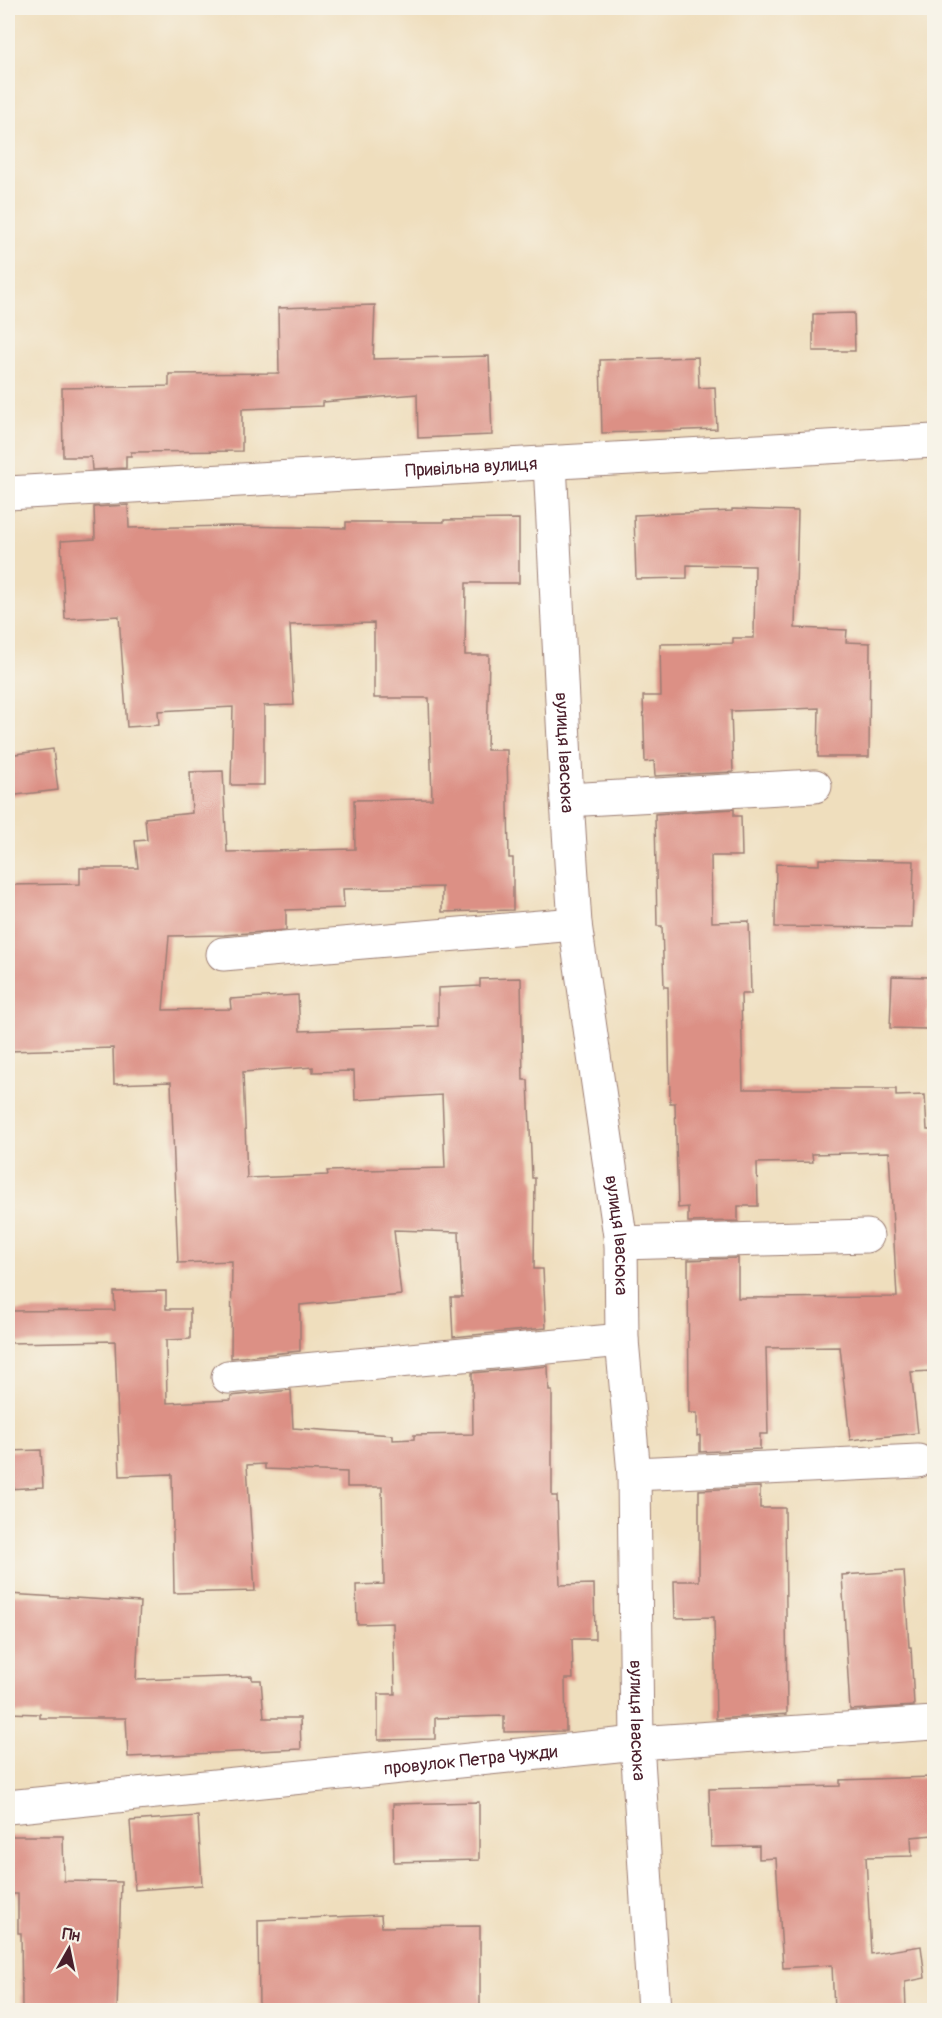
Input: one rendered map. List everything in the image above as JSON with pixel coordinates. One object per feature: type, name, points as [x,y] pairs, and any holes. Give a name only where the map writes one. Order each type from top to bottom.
[{"type":"street","name":"Привільна вулиця","points":[[8,493],[934,441]]},
{"type":"street","name":"вулиця Івасюка","points":[[550,463],[575,924],[621,1243],[622,1340],[634,1474],[637,1743],[654,2010]]},
{"type":"street","points":[[567,800],[815,786]]},
{"type":"street","points":[[224,954],[575,924]]},
{"type":"street","points":[[621,1243],[867,1236]]},
{"type":"street","points":[[228,1377],[622,1340]]},
{"type":"street","points":[[634,1474],[918,1461]]},
{"type":"street","name":"провулок Петра Чужди","points":[[8,1806],[637,1743],[934,1723]]},
{"type":"building","points":[[375,305],[373,359],[489,356],[492,435],[418,438],[417,394],[323,402],[323,406],[242,409],[242,451],[131,452],[131,456],[126,456],[126,468],[92,470],[91,457],[63,457],[62,388],[169,386],[169,374],[279,373],[278,308]]},
{"type":"building","points":[[854,313],[855,351],[813,351],[813,314]]},
{"type":"building","points":[[698,357],[699,388],[715,387],[717,429],[602,433],[600,360]]},
{"type":"building","points":[[128,505],[129,528],[230,526],[346,528],[346,522],[519,519],[519,583],[466,583],[465,655],[489,655],[487,750],[507,750],[509,858],[513,858],[513,910],[442,912],[442,887],[343,889],[344,908],[286,910],[286,930],[224,935],[169,936],[163,1010],[231,1009],[230,999],[298,995],[300,1031],[438,1026],[438,988],[480,986],[480,979],[521,978],[523,1080],[528,1080],[532,1178],[535,1178],[534,1269],[543,1269],[546,1328],[453,1337],[451,1297],[462,1297],[459,1232],[394,1230],[401,1295],[300,1305],[300,1351],[231,1358],[232,1261],[178,1263],[171,1082],[114,1084],[113,1048],[8,1051],[8,885],[80,884],[80,868],[138,868],[135,841],[147,840],[145,818],[192,813],[190,772],[223,771],[227,852],[355,849],[354,800],[432,799],[429,698],[374,698],[374,623],[290,625],[294,705],[264,706],[264,785],[231,785],[233,707],[158,711],[159,725],[127,727],[119,616],[65,619],[61,541],[95,539],[94,507]],"holes":[[[313,1067],[313,1072],[354,1071],[355,1100],[442,1095],[445,1168],[327,1171],[328,1175],[247,1178],[243,1072]]]},
{"type":"building","points":[[732,509],[798,511],[795,628],[847,630],[846,642],[870,643],[869,757],[818,757],[819,708],[731,711],[733,772],[655,776],[654,761],[645,762],[643,696],[661,696],[660,644],[733,643],[733,638],[754,638],[755,566],[687,565],[687,578],[636,579],[634,515],[732,511]]},
{"type":"building","points":[[53,749],[58,790],[8,796],[8,755]]},
{"type":"building","points":[[734,809],[734,816],[741,816],[742,856],[711,856],[712,922],[749,921],[751,994],[741,994],[743,1089],[896,1089],[896,1096],[925,1095],[927,1130],[934,1130],[934,1371],[911,1372],[918,1433],[850,1440],[840,1347],[766,1348],[768,1434],[760,1434],[760,1449],[700,1452],[697,1413],[689,1413],[688,1260],[738,1258],[738,1298],[897,1297],[889,1152],[812,1154],[813,1162],[757,1163],[758,1206],[738,1206],[738,1221],[688,1222],[688,1207],[678,1208],[675,1103],[670,1103],[668,987],[664,987],[662,926],[657,926],[655,814]]},
{"type":"building","points":[[819,859],[914,861],[912,928],[775,927],[776,864],[819,865]]},
{"type":"building","points":[[892,976],[928,977],[927,1029],[890,1028]]},
{"type":"building","points":[[166,1291],[166,1309],[190,1309],[190,1339],[166,1340],[167,1403],[231,1400],[231,1396],[291,1390],[293,1428],[393,1435],[393,1440],[414,1439],[414,1435],[473,1434],[472,1373],[548,1366],[549,1391],[552,1391],[552,1496],[557,1496],[560,1585],[594,1584],[595,1639],[572,1639],[573,1679],[565,1679],[566,1731],[504,1732],[504,1716],[435,1718],[435,1739],[378,1740],[378,1694],[395,1694],[393,1623],[357,1624],[356,1585],[384,1584],[382,1487],[347,1487],[347,1472],[265,1469],[265,1464],[247,1465],[255,1591],[174,1593],[172,1474],[120,1476],[115,1341],[9,1343],[8,1311],[115,1310],[114,1292]]},
{"type":"building","points":[[41,1450],[43,1487],[8,1489],[8,1451]]},
{"type":"building","points":[[760,1487],[760,1508],[785,1508],[787,1714],[716,1719],[714,1617],[675,1618],[674,1581],[699,1581],[699,1490]]},
{"type":"building","points":[[904,1571],[914,1706],[850,1710],[842,1575]]},
{"type":"building","points":[[8,1594],[140,1602],[136,1680],[252,1676],[252,1680],[261,1680],[264,1718],[300,1718],[301,1749],[128,1757],[126,1718],[40,1718],[40,1714],[8,1713]]},
{"type":"building","points":[[931,1777],[933,1835],[911,1837],[912,1856],[866,1857],[871,1954],[921,1946],[925,1978],[905,1982],[906,2010],[834,2010],[832,1965],[783,1968],[776,1858],[759,1859],[759,1846],[711,1847],[709,1789],[840,1786],[840,1780]]},
{"type":"building","points":[[479,1802],[479,1860],[394,1862],[393,1804]]},
{"type":"building","points":[[198,1816],[202,1885],[135,1890],[130,1821]]},
{"type":"building","points":[[8,1836],[63,1836],[64,1881],[121,1882],[117,2010],[22,2010],[18,1894],[8,1894]]},
{"type":"building","points":[[381,1915],[382,1927],[480,1926],[480,2010],[435,2010],[435,2007],[259,2010],[258,1920]]}]
